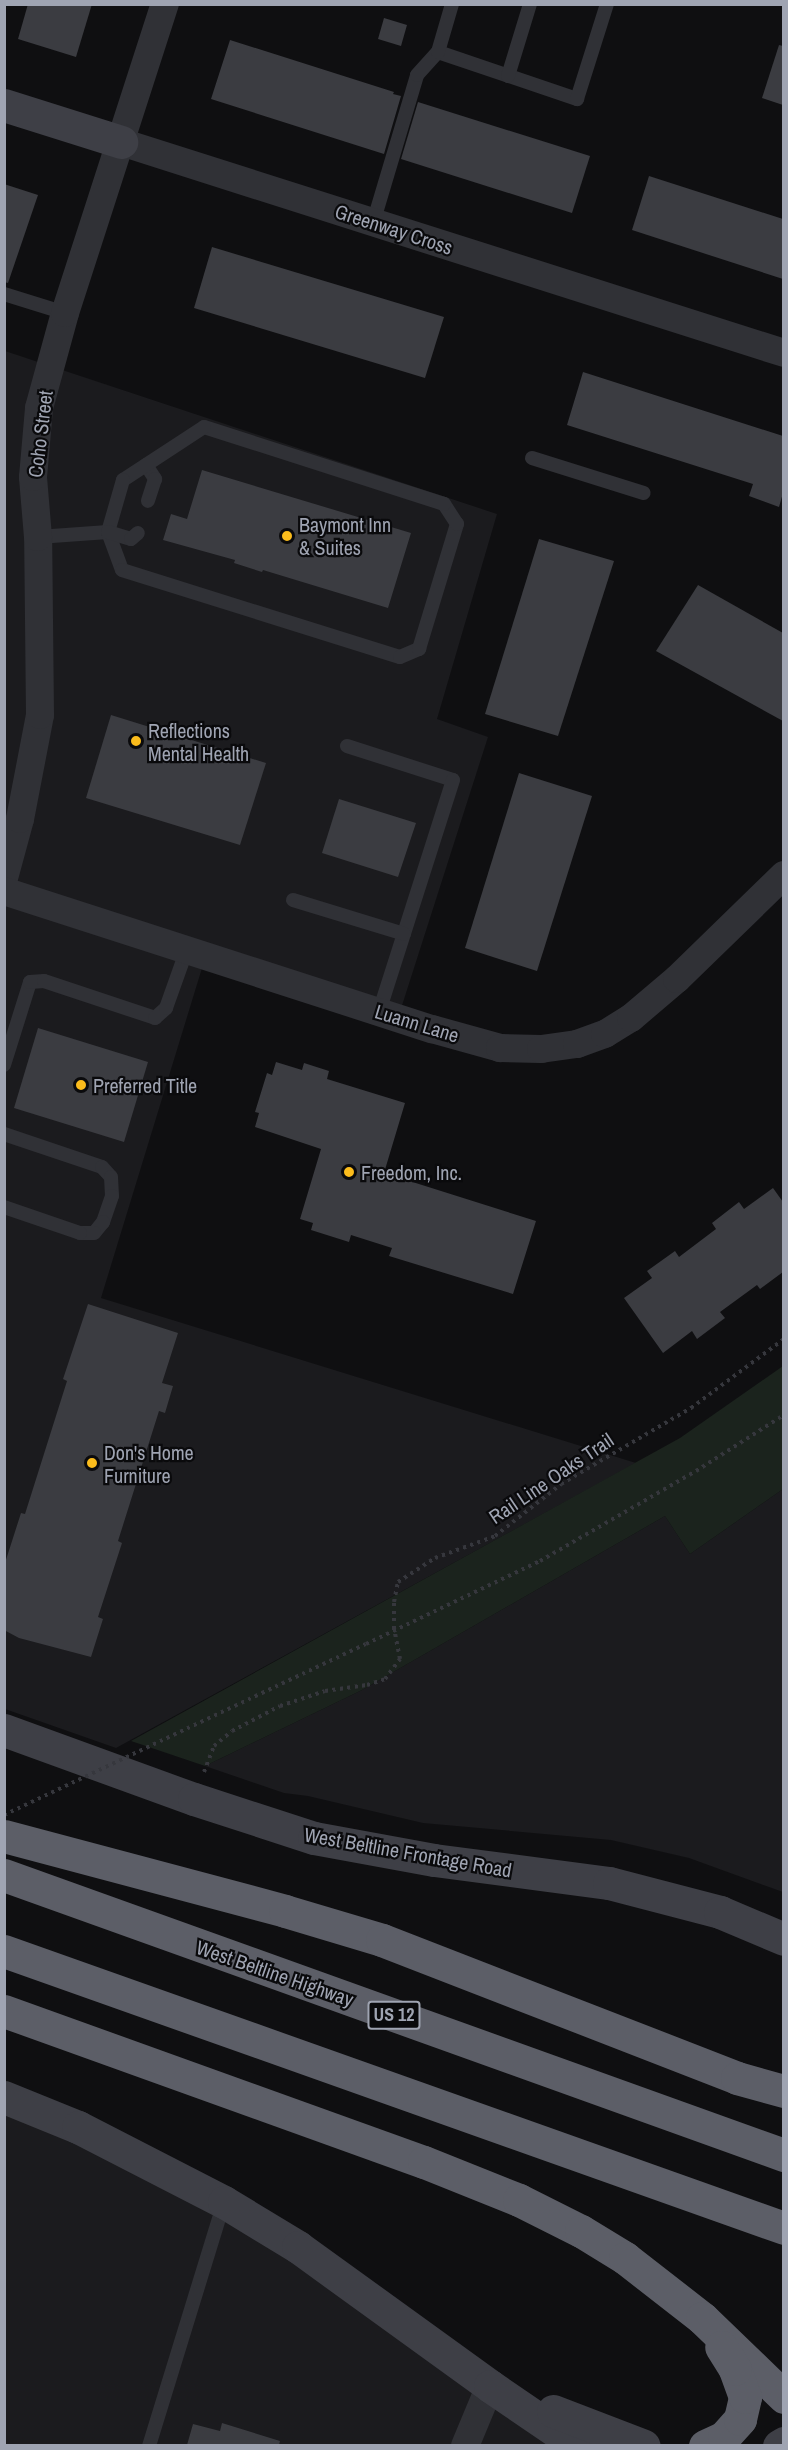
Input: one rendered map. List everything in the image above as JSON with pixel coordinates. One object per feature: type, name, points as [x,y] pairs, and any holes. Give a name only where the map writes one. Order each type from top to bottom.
[{"type":"highway","points":[[4,1836],[285,1911],[381,1940],[737,2078],[783,2091]]},
{"type":"highway","name":"West Beltline Highway","points":[[4,1875],[783,2155]]},
{"type":"highway","points":[[4,1951],[783,2228]]},
{"type":"highway","points":[[4,2011],[424,2162],[519,2200],[581,2231],[626,2258],[702,2318],[783,2397]]},
{"type":"highway","points":[[702,2318],[735,2369],[745,2397],[740,2419],[724,2437],[705,2445]]},
{"type":"street","name":"Coho Street","points":[[4,878],[20,819],[40,715],[38,537],[33,477],[39,408],[65,313],[165,4]]},
{"type":"street","name":"Greenway Cross","points":[[4,105],[783,353]]},
{"type":"street","name":"Luann Lane","points":[[4,891],[379,1012],[500,1048],[541,1049],[577,1044],[605,1034],[631,1018],[677,979],[783,874]]},
{"type":"street","name":"West Beltline Frontage Road","points":[[4,1730],[194,1799],[314,1838],[434,1860],[609,1883],[711,1910],[783,1939]]},
{"type":"street","points":[[4,2097],[78,2127],[224,2202],[345,2279],[490,2386],[578,2445]]},
{"type":"street","points":[[465,2445],[490,2386]]},
{"type":"street","points":[[490,2386],[644,2445]]},
{"type":"street","points":[[779,2445],[783,2443]]},
{"type":"lane","points":[[374,223],[417,75],[438,52],[452,4]]},
{"type":"lane","points":[[508,76],[530,4]]},
{"type":"lane","points":[[438,52],[577,99],[607,4]]},
{"type":"lane","points":[[4,294],[65,313]]},
{"type":"lane","points":[[204,426],[444,504],[457,524],[419,649],[400,657],[122,570],[108,532],[123,480],[204,426]]},
{"type":"lane","points":[[532,458],[644,493]]},
{"type":"lane","points":[[146,465],[155,479],[148,501]]},
{"type":"lane","points":[[38,537],[108,532],[131,539],[138,533]]},
{"type":"lane","points":[[347,746],[453,780],[379,1012]]},
{"type":"lane","points":[[293,900],[404,934]]},
{"type":"lane","points":[[4,1065],[30,982],[44,981],[155,1018],[166,1008],[187,949]]},
{"type":"lane","points":[[4,1134],[102,1167],[111,1177],[112,1196],[103,1222],[94,1233],[80,1233],[4,1207]]},
{"type":"lane","points":[[148,2445],[224,2202]]},
{"type":"path","name":"Rail Line Oaks Trail","points":[[394,1629],[394,1602],[398,1582],[435,1558],[495,1536],[561,1484],[691,1408],[783,1339]]},
{"type":"path","points":[[4,1815],[540,1561],[696,1471],[783,1415]]},
{"type":"path","points":[[205,1770],[214,1746],[232,1731],[280,1706],[325,1691],[367,1685],[385,1679],[400,1659],[394,1629]]},
{"type":"shaded area","points":[[5,351],[497,514],[437,719],[488,737],[398,1018],[206,955],[101,1298],[636,1463],[116,1748],[5,1709]]},
{"type":"shaded area","points":[[783,1366],[783,1489],[690,1554],[665,1516],[362,1690],[205,1766],[131,1741],[680,1438]]},
{"type":"shaded area","points":[[783,1489],[783,1892],[689,1858],[611,1840],[423,1823],[308,1796],[284,1793],[205,1766],[362,1690],[665,1516],[690,1554]]},
{"type":"shaded area","points":[[4,2097],[224,2202],[578,2445],[5,2445]]},
{"type":"building","points":[[28,4],[92,4],[76,57],[18,39]]},
{"type":"building","points":[[384,18],[407,25],[401,46],[378,39]]},
{"type":"building","points":[[230,40],[401,96],[384,154],[211,99]]},
{"type":"building","points":[[779,45],[783,46],[783,105],[762,98]]},
{"type":"building","points":[[418,102],[590,156],[572,213],[401,159]]},
{"type":"building","points":[[649,176],[783,219],[783,279],[632,230]]},
{"type":"building","points":[[4,184],[38,195],[8,283],[4,282]]},
{"type":"building","points":[[212,247],[444,317],[425,378],[194,308]]},
{"type":"building","points":[[583,372],[783,436],[783,493],[779,507],[749,496],[753,484],[567,425]]},
{"type":"building","name":"Baymont Inn & Suites","points":[[202,470],[411,533],[388,608],[263,570],[262,572],[234,563],[235,560],[163,540],[171,514],[187,519]]},
{"type":"building","points":[[539,539],[614,561],[558,736],[485,714]]},
{"type":"building","points":[[698,585],[783,633],[783,721],[656,651]]},
{"type":"building","points":[[111,715],[266,763],[240,845],[86,798]]},
{"type":"building","points":[[519,773],[592,796],[537,971],[465,948]]},
{"type":"building","points":[[339,799],[416,823],[398,877],[322,853]]},
{"type":"building","name":"Preferred Title","points":[[38,1028],[148,1062],[124,1142],[14,1108]]},
{"type":"building","points":[[276,1062],[302,1070],[304,1063],[329,1071],[327,1079],[405,1103],[384,1173],[536,1221],[513,1294],[389,1256],[392,1248],[351,1235],[349,1242],[311,1230],[313,1223],[300,1219],[321,1149],[255,1127],[259,1113],[255,1112],[267,1073],[272,1075]]},
{"type":"building","points":[[773,1188],[783,1202],[783,1272],[760,1289],[757,1285],[720,1312],[725,1318],[697,1339],[692,1331],[663,1353],[624,1298],[652,1278],[647,1271],[675,1251],[679,1257],[716,1229],[712,1223],[739,1202],[744,1209]]},
{"type":"building","name":"Don's Home Furniture","points":[[88,1304],[178,1333],[162,1383],[173,1386],[165,1413],[159,1411],[118,1541],[122,1543],[98,1617],[103,1619],[91,1657],[19,1638],[4,1630],[4,1566],[21,1513],[25,1514],[67,1381],[63,1379]]},
{"type":"building","points":[[222,2423],[280,2441],[279,2445],[187,2445],[193,2424],[220,2431]]},
{"type":"place","name":"Baymont Inn & Suites","points":[[287,536]]},
{"type":"place","name":"Reflections Mental Health","points":[[136,741]]},
{"type":"place","name":"Preferred Title","points":[[81,1085]]},
{"type":"place","name":"Freedom, Inc.","points":[[349,1172]]},
{"type":"place","name":"Don's Home Furniture","points":[[92,1463]]}]
